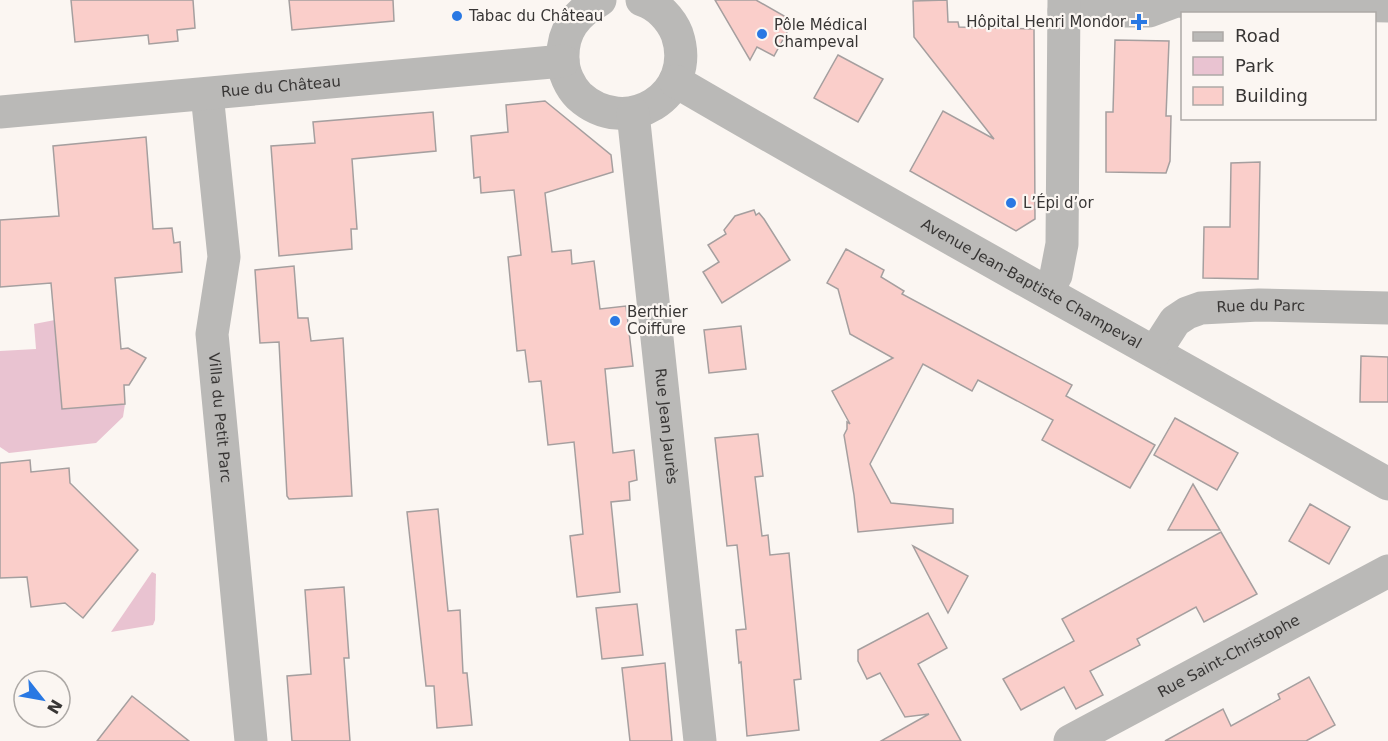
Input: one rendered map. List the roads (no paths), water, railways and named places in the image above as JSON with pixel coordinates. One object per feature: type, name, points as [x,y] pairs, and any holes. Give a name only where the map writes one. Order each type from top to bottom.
[{"type":"street","points":[[600,0],[584,9],[571,24],[564,41],[563,60],[567,77],[576,92],[589,104],[604,112],[621,114],[633,113],[654,105],[666,95],[675,81],[681,63],[680,45],[674,27],[663,12],[642,0]]},
{"type":"street","points":[[1149,10],[1176,1],[1388,6]]},
{"type":"street","points":[[1047,292],[1056,275],[1062,244],[1064,5],[1149,10],[1181,21]]},
{"type":"street","name":"Rue du Château","points":[[0,112],[563,60]]},
{"type":"street","name":"Avenue Jean-Baptiste Champeval","points":[[675,81],[952,240],[1388,484]]},
{"type":"street","name":"Villa du Petit Parc","points":[[207,94],[224,257],[210,296],[212,334],[251,741]]},
{"type":"street","name":"Rue Jean Jaurès","points":[[633,113],[700,741]]},
{"type":"street","name":"Rue du Parc","points":[[1155,352],[1174,321],[1200,308],[1259,305],[1388,308]]},
{"type":"street","name":"Rue Saint-Christophe","points":[[1070,741],[1388,571]]},
{"type":"place","name":"Tabac du Château","points":[[457,16]]},
{"type":"place","name":"Hôpital Henri Mondor","points":[[1139,22]]},
{"type":"place","name":"Pôle Médical Champeval","points":[[762,34]]},
{"type":"place","name":"L’Épi d’or","points":[[1011,203]]},
{"type":"place","name":"Berthier Coiffure","points":[[615,321]]}]
